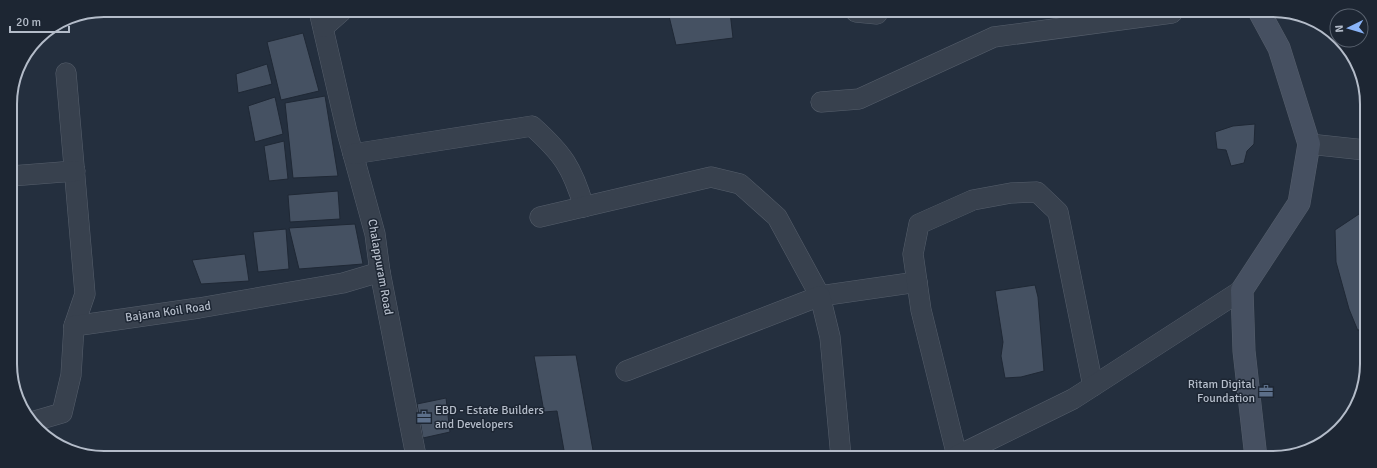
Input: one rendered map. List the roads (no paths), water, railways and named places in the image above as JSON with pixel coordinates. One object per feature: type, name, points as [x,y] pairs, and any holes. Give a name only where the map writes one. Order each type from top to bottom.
[{"type":"main road","points":[[1255,451],[1244,350],[1242,290],[1299,202],[1309,144],[1279,48],[1262,17]]},
{"type":"street","points":[[821,102],[859,99],[994,37],[1142,17]]},
{"type":"street","name":"Chalappuram Road","points":[[322,19],[353,154],[375,234],[380,272],[415,451]]},
{"type":"street","points":[[37,420],[62,413],[71,375],[74,326],[85,294],[66,73]]},
{"type":"street","points":[[353,154],[532,126],[557,149],[576,178],[584,207]]},
{"type":"street","points":[[1309,144],[1360,149]]},
{"type":"street","points":[[17,176],[75,171]]},
{"type":"street","points":[[540,218],[711,177],[740,184],[777,217],[820,296],[830,337],[840,451]]},
{"type":"street","points":[[955,451],[921,310],[913,254],[919,224],[973,200],[1011,193],[1037,192],[1058,212],[1093,386]]},
{"type":"street","name":"Bajana Koil Road","points":[[74,326],[207,307],[343,283],[380,272]]},
{"type":"street","points":[[626,371],[820,296],[917,282]]},
{"type":"street","points":[[966,451],[1073,399],[1242,290]]},
{"type":"place","name":"Ritam Digital Foundation","points":[[1266,391]]},
{"type":"place","name":"EBD - Estate Builders and Developers","points":[[424,417]]}]
